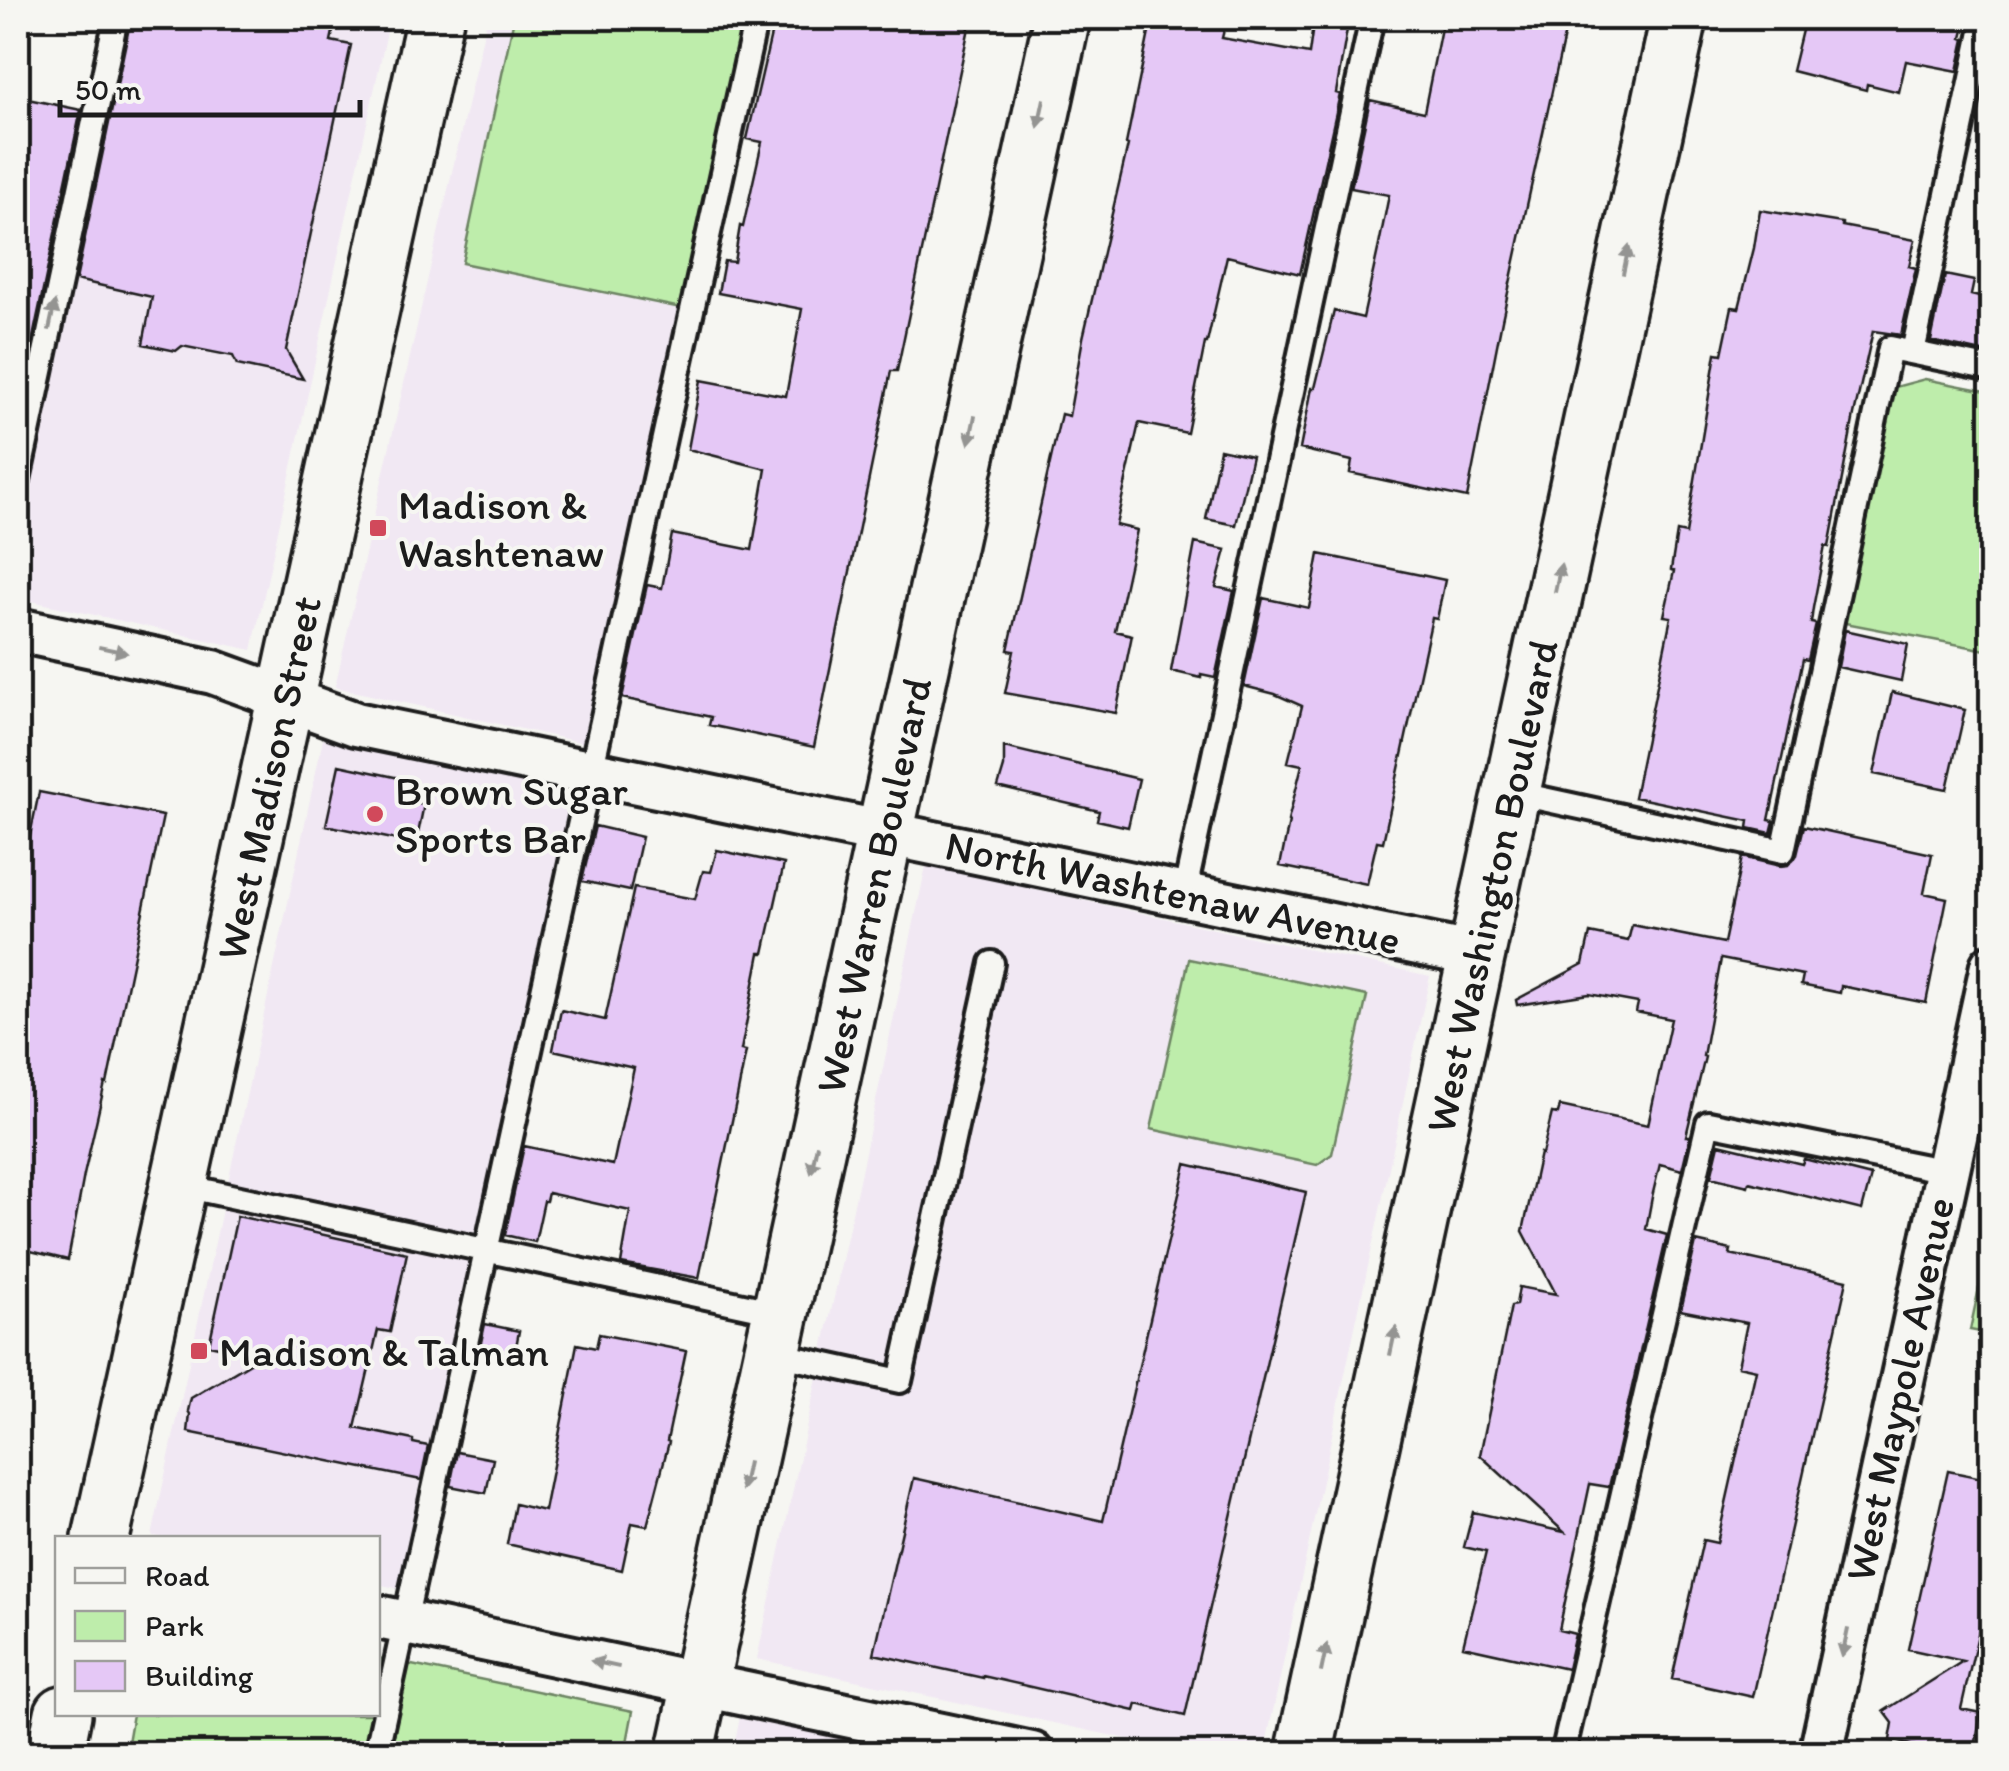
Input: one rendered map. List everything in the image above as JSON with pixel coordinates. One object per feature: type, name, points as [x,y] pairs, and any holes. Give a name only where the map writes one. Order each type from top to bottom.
[{"type":"street","name":"West Madison Street","points":[[101,1536],[434,18]]},
{"type":"street","name":"West Warren Boulevard","points":[[685,1754],[1062,18]]},
{"type":"street","name":"West Washington Boulevard","points":[[1304,1754],[1679,18]]},
{"type":"street","name":"North Washtenaw Avenue","points":[[18,630],[212,672],[356,724],[1476,955]]},
{"type":"street","name":"West Maypole Avenue","points":[[1821,1754],[1992,966]]},
{"type":"street","points":[[392,1620],[1032,1754]]},
{"type":"street","points":[[54,1754],[63,1716]]},
{"type":"lane","points":[[18,480],[116,18]]},
{"type":"lane","points":[[376,1754],[392,1620],[487,1250],[756,18]]},
{"type":"lane","points":[[1184,895],[1372,18]]},
{"type":"lane","points":[[1912,352],[1985,18]]},
{"type":"lane","points":[[1511,792],[1783,851],[1890,348],[1992,368]]},
{"type":"lane","points":[[179,1186],[487,1250],[776,1333],[900,1381],[992,964]]},
{"type":"lane","points":[[1563,1754],[1708,1122],[1946,1171]]},
{"type":"shaded area","points":[[116,18],[390,18],[252,650],[18,598],[18,480]]},
{"type":"shaded area","points":[[487,18],[756,18],[597,746],[335,687]]},
{"type":"shaded area","points":[[323,739],[586,794],[413,1592],[380,1584],[380,1536],[152,1536]]},
{"type":"shaded area","points":[[926,866],[1430,976],[1264,1753],[1192,1753],[757,1659]]},
{"type":"shaded area","points":[[741,1713],[934,1754],[732,1754]]},
{"type":"green space","points":[[514,18],[744,18],[681,308],[462,263]]},
{"type":"green space","points":[[1925,379],[1991,392],[1991,651],[1835,621],[1888,389]]},
{"type":"green space","points":[[1189,959],[1367,996],[1332,1154],[1317,1165],[1151,1129]]},
{"type":"green space","points":[[1991,1232],[1991,1334],[1970,1330]]},
{"type":"green space","points":[[380,1658],[633,1711],[625,1753],[126,1754],[133,1716],[380,1716]]},
{"type":"building","points":[[131,18],[336,18],[331,41],[351,45],[286,350],[303,379],[237,365],[233,356],[182,346],[176,351],[143,344],[152,297],[76,280]]},
{"type":"building","points":[[786,18],[971,18],[897,371],[891,371],[814,747],[709,725],[711,717],[622,698],[647,585],[662,588],[672,534],[752,550],[766,469],[688,449],[701,380],[786,396],[802,309],[718,293],[724,261],[734,262],[762,142],[747,139],[773,26],[785,29]]},
{"type":"building","points":[[1152,18],[1227,18],[1222,38],[1309,54],[1314,18],[1349,18],[1336,93],[1340,94],[1300,274],[1227,256],[1187,433],[1139,423],[1116,525],[1137,530],[1115,631],[1132,635],[1116,713],[1005,693],[1014,651],[1008,650],[1061,414],[1069,416]]},
{"type":"building","points":[[1443,18],[1568,18],[1467,498],[1350,473],[1352,461],[1300,449],[1334,311],[1363,318],[1379,245],[1389,195],[1351,188],[1370,100],[1424,112]]},
{"type":"building","points":[[1805,18],[1967,18],[1958,71],[1906,61],[1899,92],[1867,84],[1866,90],[1792,71]]},
{"type":"building","points":[[18,97],[81,110],[31,347],[18,346]]},
{"type":"building","points":[[1760,210],[1915,240],[1909,266],[1916,268],[1901,335],[1873,331],[1829,547],[1825,546],[1811,623],[1816,624],[1808,660],[1803,659],[1769,820],[1774,821],[1771,833],[1748,828],[1749,821],[1634,797],[1671,617],[1664,616],[1677,532],[1686,534],[1716,353],[1722,354],[1732,307],[1739,308]]},
{"type":"building","points":[[1945,275],[1974,281],[1971,295],[1992,300],[1992,354],[1931,341]]},
{"type":"building","points":[[1220,449],[1252,456],[1236,525],[1206,519]]},
{"type":"building","points":[[1195,543],[1226,550],[1216,587],[1234,591],[1215,678],[1171,671]]},
{"type":"building","points":[[1319,554],[1445,580],[1437,619],[1432,618],[1383,842],[1377,841],[1367,884],[1280,866],[1302,765],[1288,762],[1302,706],[1244,686],[1263,598],[1309,608]]},
{"type":"building","points":[[1845,630],[1908,644],[1901,681],[1838,667]]},
{"type":"building","points":[[1892,692],[1965,710],[1947,789],[1874,774]]},
{"type":"building","points":[[1004,747],[1139,779],[1128,827],[1097,820],[1099,811],[998,787]]},
{"type":"building","name":"Brown Sugar Sports Bar","points":[[339,765],[413,781],[409,801],[424,804],[416,844],[326,825]]},
{"type":"building","points":[[39,792],[163,816],[68,1260],[18,1248],[18,894]]},
{"type":"building","points":[[595,826],[642,837],[630,891],[582,881]]},
{"type":"building","points":[[1804,826],[1932,854],[1924,893],[1947,898],[1926,1003],[1841,986],[1840,993],[1801,985],[1803,975],[1721,959],[1682,1170],[1660,1164],[1652,1197],[1646,1229],[1667,1235],[1609,1487],[1590,1484],[1559,1630],[1575,1634],[1567,1669],[1463,1646],[1486,1552],[1464,1547],[1473,1512],[1564,1532],[1480,1455],[1511,1306],[1516,1305],[1519,1287],[1556,1294],[1523,1231],[1552,1113],[1558,1114],[1560,1106],[1648,1125],[1671,1019],[1636,1012],[1638,1003],[1589,994],[1517,1005],[1516,1000],[1583,964],[1590,933],[1628,941],[1632,925],[1724,943],[1742,857],[1788,865],[1797,855]]},
{"type":"building","points":[[717,850],[784,864],[764,953],[760,953],[741,1050],[746,1051],[699,1278],[621,1264],[630,1211],[548,1193],[535,1242],[505,1235],[524,1146],[613,1165],[634,1068],[553,1050],[561,1010],[605,1020],[634,888],[695,899],[703,871],[711,872]]},
{"type":"building","points":[[1719,1144],[1871,1176],[1862,1210],[1749,1182],[1748,1186],[1711,1177]]},
{"type":"building","points":[[1186,1164],[1306,1192],[1185,1716],[1137,1704],[1135,1711],[874,1654],[914,1478],[1103,1521]]},
{"type":"building","points":[[237,1216],[407,1253],[390,1332],[378,1330],[355,1428],[428,1446],[421,1480],[188,1432],[191,1398],[262,1356],[209,1345]]},
{"type":"building","points":[[1696,1242],[1731,1250],[1730,1254],[1847,1280],[1753,1697],[1672,1679],[1703,1540],[1717,1543],[1756,1370],[1738,1366],[1747,1323],[1680,1310]]},
{"type":"building","points":[[485,1324],[519,1331],[513,1363],[478,1356]]},
{"type":"building","points":[[599,1334],[686,1351],[669,1442],[647,1526],[632,1523],[622,1570],[507,1544],[515,1504],[544,1511],[577,1344],[596,1348]]},
{"type":"building","points":[[457,1452],[493,1459],[486,1493],[450,1486]]},
{"type":"building","points":[[1948,1471],[1992,1480],[1992,1573],[1961,1709],[1981,1713],[1974,1752],[1946,1746],[1940,1752],[1890,1740],[1893,1723],[1884,1711],[1963,1661],[1908,1649]]},
{"type":"place","name":"Madison & Washtenaw","points":[[378,528]]},
{"type":"place","name":"Brown Sugar Sports Bar","points":[[375,814]]},
{"type":"place","name":"Madison & Talman","points":[[199,1351]]}]
